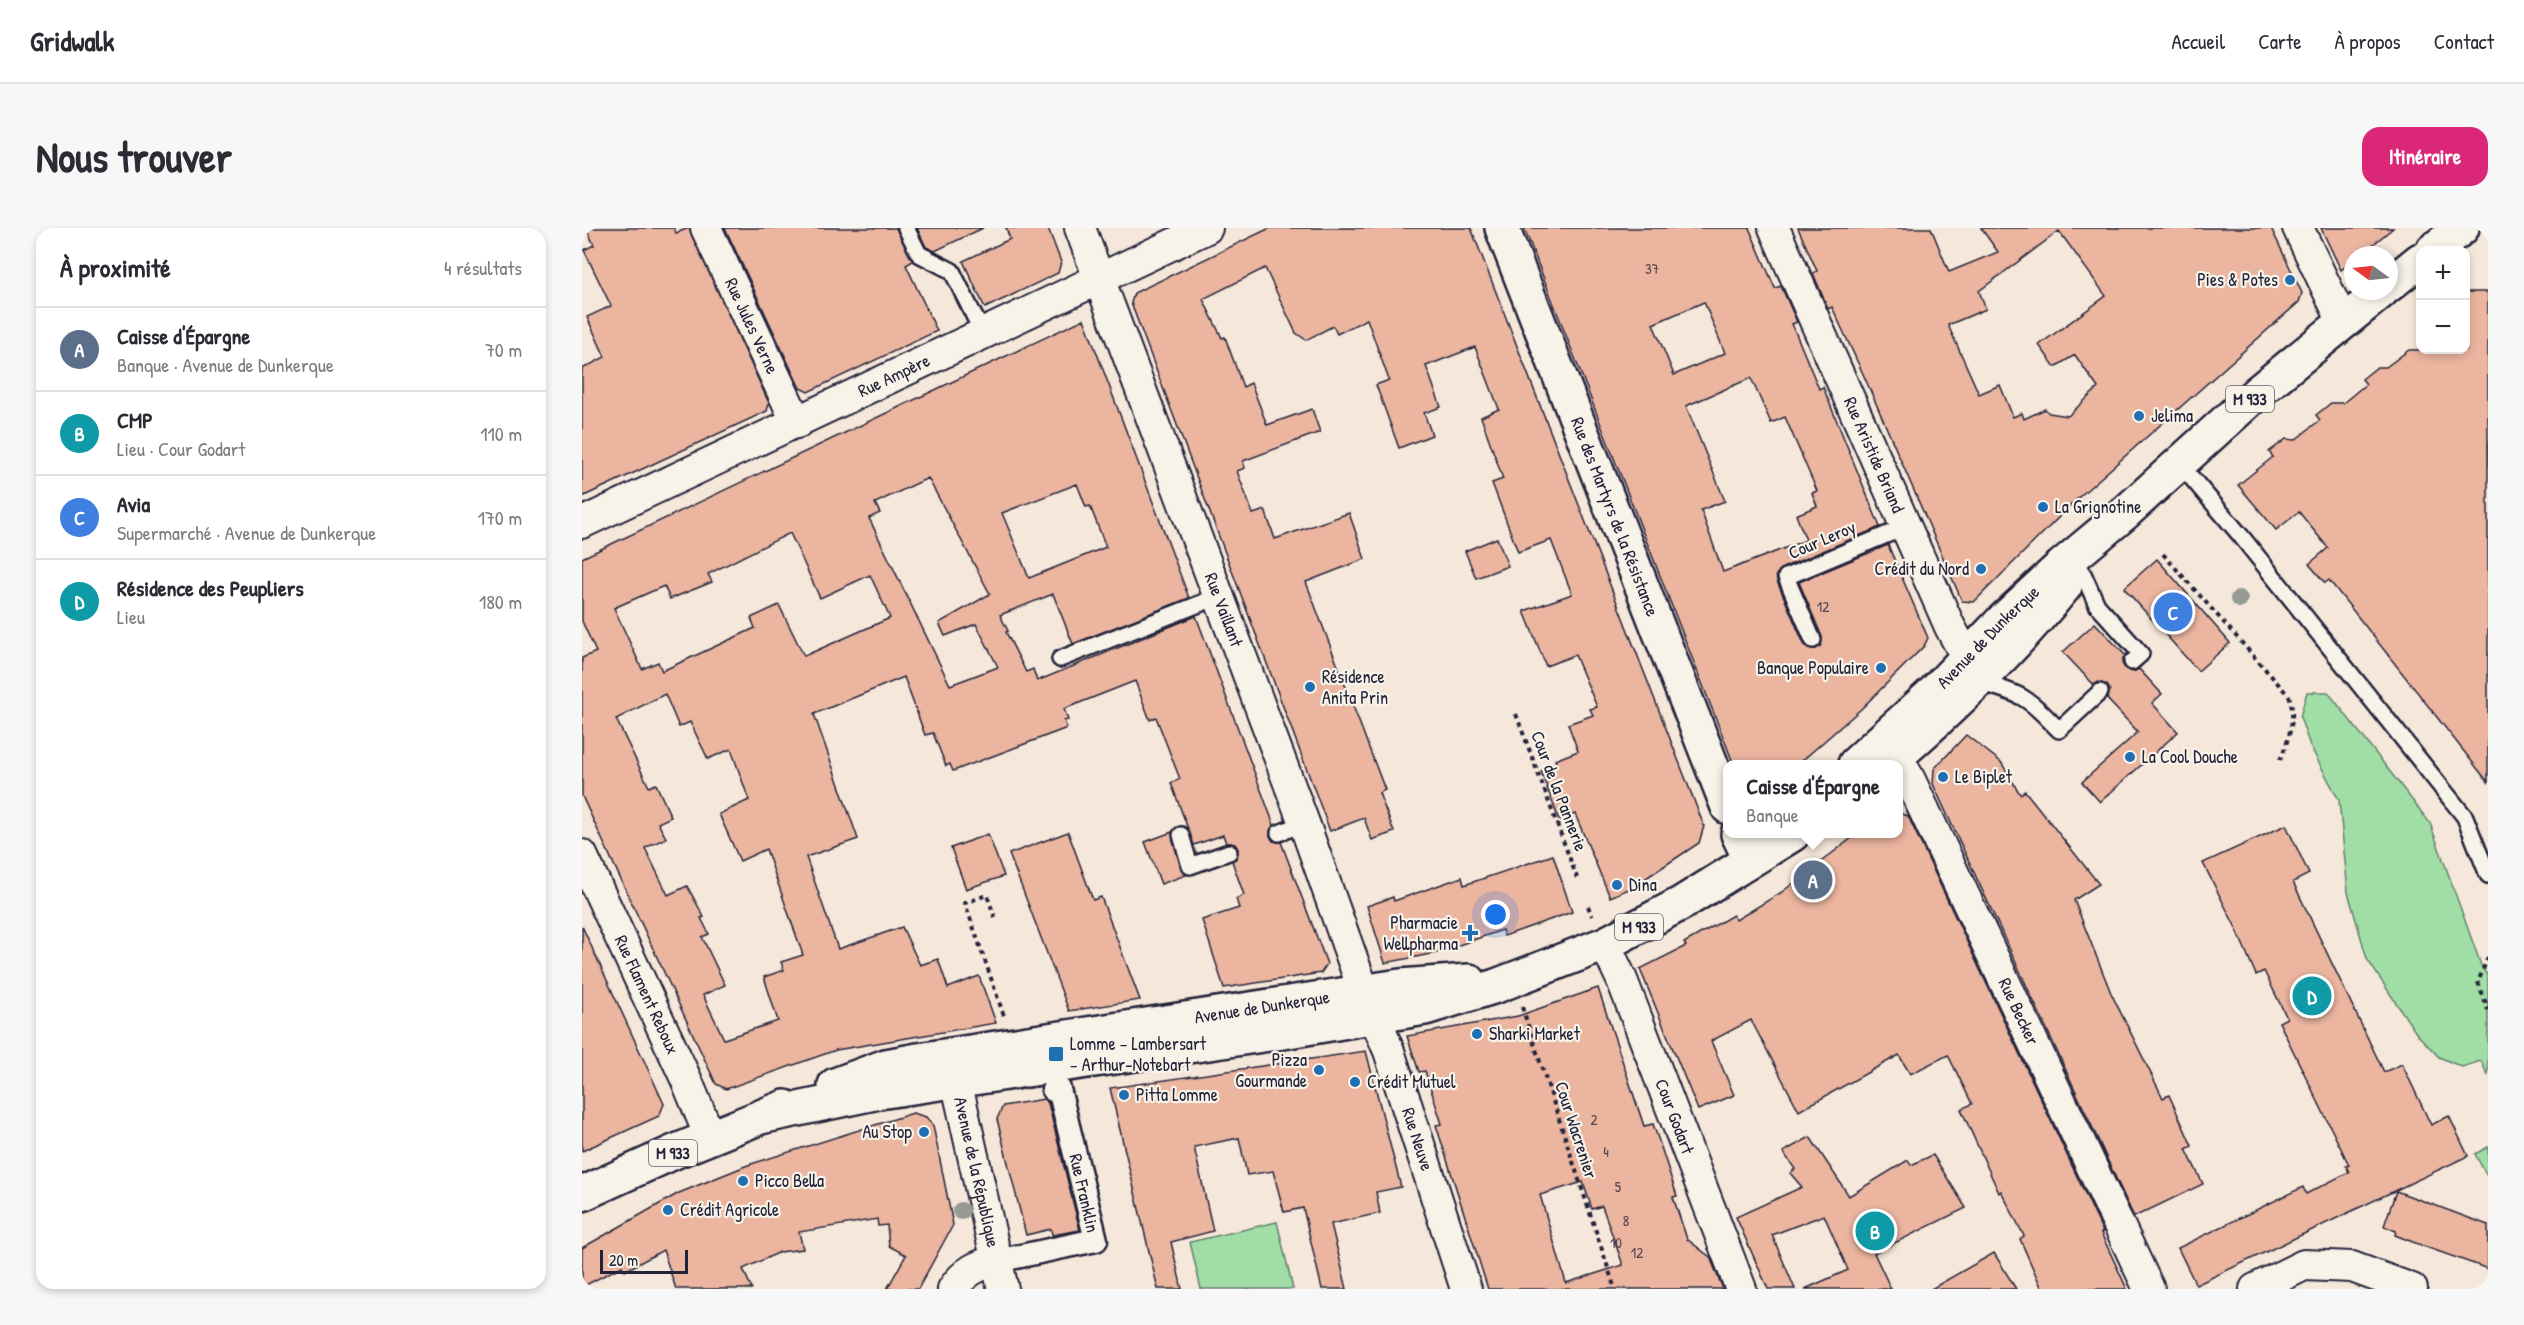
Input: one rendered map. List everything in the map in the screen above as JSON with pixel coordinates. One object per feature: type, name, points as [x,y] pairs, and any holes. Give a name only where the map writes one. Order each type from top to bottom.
[{"type":"main road","name":"Rue des Martyrs de la Résistance","points":[[1502,228],[1723,794]]},
{"type":"main road","points":[[2438,246],[2462,228]]},
{"type":"main road","points":[[2398,278],[2416,264]]},
{"type":"main road","name":"Avenue de Dunkerque","points":[[1976,672],[2022,602],[2125,513],[2265,386],[2371,300]]},
{"type":"main road","name":"Avenue de Dunkerque","points":[[1868,760],[1890,752],[1976,672],[2020,639],[2125,513]]},
{"type":"main road","name":"Avenue de Dunkerque","points":[[953,1068],[1370,1004],[1410,985],[1519,977],[1605,944],[1682,903],[1744,846],[1767,838]]},
{"type":"main road","name":"Avenue de Dunkerque","points":[[1744,846],[1777,838]]},
{"type":"main road","name":"Avenue de Dunkerque","points":[[582,1194],[710,1137],[765,1116],[846,1098],[953,1068],[1011,1046],[1370,1004]]},
{"type":"street","name":"Rue Jules Verne","points":[[706,228],[797,423]]},
{"type":"street","name":"Rue Vaillant","points":[[1080,228],[1217,597],[1291,828],[1370,1004]]},
{"type":"street","name":"Rue Ampère","points":[[582,523],[1207,228]]},
{"type":"street","name":"Rue Aristide Briand","points":[[1774,228],[1950,627],[1976,672]]},
{"type":"street","points":[[2298,228],[2343,322]]},
{"type":"street","name":"Rue Becker","points":[[1903,779],[2149,1289]]},
{"type":"street","name":"Rue Flament Reboux","points":[[582,855],[686,1079],[710,1137]]},
{"type":"street","name":"Cour Godart","points":[[1605,944],[1626,991],[1741,1289]]},
{"type":"street","name":"Rue Neuve","points":[[1370,1004],[1389,1051],[1466,1289]]},
{"type":"street","name":"Avenue de la République","points":[[953,1068],[1000,1275]]},
{"type":"street","name":"Rue Franklin","points":[[1000,1275],[1096,1240],[1059,1089],[1053,1090]]},
{"type":"street","points":[[952,1289],[965,1273],[979,1265],[1000,1275]]},
{"type":"street","points":[[2255,1289],[2304,1265],[2352,1267],[2412,1289]]},
{"type":"lane","points":[[906,228],[919,254],[952,271],[982,334]]},
{"type":"lane","points":[[2179,462],[2241,536],[2465,817],[2488,875]]},
{"type":"lane","name":"Cour Leroy","points":[[1813,640],[1786,577],[1905,527]]},
{"type":"lane","points":[[2080,567],[2097,605],[2141,654],[2132,662]]},
{"type":"lane","points":[[1060,659],[1217,597]]},
{"type":"lane","points":[[1976,672],[2030,700],[2059,730],[2100,692]]},
{"type":"lane","points":[[1181,835],[1190,866],[1229,852]]},
{"type":"path","points":[[2163,554],[2289,696],[2293,706],[2291,724],[2280,760]]},
{"type":"path","name":"Cour de la Pannerie","points":[[1516,714],[1577,878]]},
{"type":"path","points":[[995,918],[987,895],[965,903],[1008,1027],[1011,1046]]},
{"type":"path","points":[[2488,957],[2478,982],[2488,1010]]},
{"type":"path","name":"Cour Wacrenier","points":[[1519,977],[1523,1014],[1616,1289]]},
{"type":"green space","points":[[2307,692],[2328,692],[2430,823],[2482,968],[2488,976],[2488,1076],[2481,1061],[2462,1067],[2439,1057],[2416,1033],[2367,959],[2348,892],[2339,800],[2310,746],[2300,717]]},
{"type":"green space","points":[[2488,1147],[2488,1178],[2475,1154]]},
{"type":"green space","points":[[1277,1222],[1293,1289],[1201,1289],[1190,1242]]},
{"type":"building","points":[[586,228],[674,228],[676,233],[689,228],[769,403],[767,411],[582,497],[582,369],[605,357],[587,317],[611,306],[584,250],[594,245]]},
{"type":"building","points":[[725,228],[896,228],[913,261],[906,265],[937,331],[808,392],[800,388]]},
{"type":"building","points":[[917,228],[983,228],[935,251],[926,247]]},
{"type":"building","points":[[1006,228],[1048,228],[1061,262],[1058,273],[985,308],[963,261],[1010,239]]},
{"type":"building","points":[[1270,228],[1471,228],[1704,826],[1699,843],[1631,888],[1610,897],[1575,814],[1559,820],[1541,771],[1557,765],[1555,760],[1578,751],[1568,724],[1593,715],[1590,709],[1597,707],[1575,655],[1546,666],[1524,611],[1572,594],[1551,540],[1518,552],[1492,483],[1503,479],[1481,417],[1499,409],[1475,347],[1426,366],[1441,407],[1424,413],[1432,435],[1399,448],[1376,385],[1389,380],[1367,319],[1337,334],[1333,326],[1306,340],[1296,333],[1265,268],[1203,299],[1222,338],[1225,337],[1243,387],[1251,383],[1267,425],[1312,409],[1320,432],[1243,461],[1245,468],[1237,471],[1253,514],[1265,510],[1275,539],[1349,513],[1365,559],[1306,582],[1385,790],[1379,793],[1394,832],[1372,840],[1364,818],[1330,831],[1131,303],[1134,293]]},
{"type":"building","points":[[1524,228],[1749,228],[1775,288],[1781,286],[1797,322],[1792,324],[1819,389],[1823,387],[1880,527],[1782,568],[1776,575],[1804,644],[1808,648],[1816,649],[1821,645],[1822,637],[1799,582],[1888,545],[1928,638],[1924,646],[1861,709],[1803,760],[1732,760]],"holes":[[[1704,302],[1725,353],[1674,375],[1653,324]],[[1751,378],[1771,423],[1785,417],[1817,491],[1812,493],[1817,506],[1796,515],[1806,540],[1723,572],[1701,510],[1725,501],[1686,406]]]},
{"type":"building","points":[[1798,228],[1931,228],[1949,272],[1998,252],[1981,228],[2271,228],[2302,293],[2299,302],[2079,497],[1974,602],[1962,601],[1864,376],[1832,307],[1828,309],[1813,273],[1817,271]],"holes":[[[2059,231],[2106,296],[2039,345],[2055,367],[2075,355],[2098,388],[2068,416],[2049,413],[2045,409],[2024,419],[2022,413],[2013,417],[2000,385],[1979,394],[1948,325],[1986,309],[1979,291]]]},
{"type":"building","points":[[2321,228],[2393,228],[2371,246],[2344,246],[2344,268],[2341,270]]},
{"type":"building","points":[[2470,292],[2488,292],[2488,782],[2329,580],[2325,583],[2309,564],[2328,548],[2299,512],[2276,530],[2238,485],[2273,457],[2269,452],[2286,439],[2295,440],[2320,420],[2316,415],[2331,403],[2343,403],[2366,384],[2362,379],[2377,367],[2386,367],[2409,350],[2416,350],[2416,354],[2470,354]]},
{"type":"building","points":[[1084,319],[1189,598],[1073,644],[1053,594],[1000,615],[1008,631],[1006,632],[1026,672],[1033,669],[1037,681],[1196,616],[1274,825],[1270,836],[1273,841],[1281,842],[1327,964],[1321,973],[1224,988],[1202,920],[1239,908],[1236,899],[1244,895],[1232,861],[1237,858],[1238,849],[1235,844],[1226,843],[1223,835],[1194,845],[1171,783],[1180,779],[1156,717],[1150,720],[1135,681],[1064,709],[1068,720],[1064,721],[1067,728],[953,771],[950,764],[946,766],[933,733],[925,735],[904,677],[814,714],[858,839],[806,857],[838,949],[902,927],[920,965],[938,959],[948,988],[979,976],[996,1023],[836,1050],[726,1089],[716,1084],[582,796],[582,658],[596,652],[582,621],[582,558]],"holes":[[[928,478],[990,594],[939,623],[945,636],[976,624],[998,667],[950,685],[869,518],[880,513],[875,503]],[[1077,484],[1086,507],[1090,506],[1106,547],[1029,578],[1002,513]],[[790,533],[820,598],[870,575],[890,618],[804,656],[779,605],[751,618],[755,628],[662,671],[658,662],[642,669],[614,608],[664,586],[670,599],[712,582],[708,574]],[[665,694],[679,727],[690,722],[708,759],[731,749],[749,800],[719,814],[740,861],[766,849],[803,955],[781,962],[784,970],[764,977],[778,1021],[724,1039],[703,995],[725,985],[702,937],[709,934],[701,918],[704,917],[687,886],[668,895],[645,848],[666,838],[658,823],[671,817],[656,784],[649,787],[616,719]]]},
{"type":"building","points":[[1497,538],[1508,566],[1476,578],[1465,551]]},
{"type":"building","points":[[2157,559],[2230,643],[2198,671],[2124,588]]},
{"type":"building","points":[[2095,623],[2125,655],[2122,663],[2125,669],[2133,672],[2139,669],[2162,694],[2152,703],[2178,732],[2100,802],[2082,782],[2138,732],[2107,699],[2110,690],[2107,685],[2098,682],[2094,685],[2063,652]]},
{"type":"building","points":[[1966,735],[2001,762],[2020,794],[2025,791],[2099,884],[2074,900],[2111,993],[2163,1098],[2169,1095],[2192,1146],[2186,1149],[2203,1184],[2134,1217],[1933,784],[1934,769]]},
{"type":"building","points":[[1903,814],[1908,816],[2103,1232],[2101,1233],[2127,1289],[2042,1289],[2020,1239],[2024,1236],[2001,1191],[1999,1193],[1961,1109],[1972,1104],[1948,1055],[1910,1074],[1899,1055],[1799,1111],[1751,1020],[1711,1041],[1734,1095],[1698,1110],[1640,969],[1686,946],[1684,943],[1733,915],[1736,920],[1782,892],[1852,838],[1903,838]]},
{"type":"building","points":[[2286,825],[2309,874],[2293,882],[2384,1072],[2402,1064],[2431,1125],[2449,1116],[2468,1156],[2196,1285],[2178,1248],[2303,1187],[2306,1194],[2349,1172],[2346,1166],[2349,1165],[2279,1022],[2287,1018],[2264,971],[2256,975],[2235,926],[2203,863]]},
{"type":"building","points":[[1068,832],[1093,900],[1101,897],[1140,1000],[1069,1011],[1009,854]]},
{"type":"building","points":[[1172,832],[1181,869],[1186,875],[1161,884],[1145,842]]},
{"type":"building","points":[[988,834],[1004,876],[966,889],[951,848]]},
{"type":"building","points":[[1553,855],[1572,912],[1504,936],[1502,930],[1436,953],[1385,963],[1367,906],[1393,897],[1394,901],[1462,877],[1464,885]]},
{"type":"building","points":[[582,926],[664,1104],[659,1116],[582,1151]]},
{"type":"building","points":[[1598,988],[1644,1126],[1653,1124],[1677,1196],[1673,1197],[1687,1239],[1710,1257],[1723,1289],[1488,1289],[1436,1125],[1442,1124],[1425,1071],[1419,1072],[1407,1036],[1518,1016]],"holes":[[[1583,1182],[1592,1209],[1602,1206],[1623,1265],[1566,1283],[1540,1195]]]},
{"type":"building","points":[[1366,1051],[1401,1187],[1376,1192],[1380,1213],[1331,1224],[1347,1289],[1322,1289],[1303,1208],[1284,1212],[1273,1171],[1247,1175],[1239,1138],[1194,1147],[1213,1231],[1171,1242],[1182,1289],[1158,1289],[1110,1088]]},
{"type":"building","points":[[1044,1099],[1048,1103],[1080,1230],[1052,1235],[1051,1229],[1026,1235],[997,1119],[1003,1106]]},
{"type":"building","points":[[913,1113],[926,1117],[933,1125],[953,1225],[918,1289],[887,1289],[906,1255],[889,1246],[887,1225],[878,1226],[877,1219],[799,1232],[803,1249],[780,1252],[743,1269],[752,1289],[676,1289],[663,1250],[625,1271],[622,1266],[582,1287],[582,1248],[679,1193],[748,1165]]},
{"type":"building","points":[[1810,1137],[1849,1196],[1908,1160],[1911,1165],[1933,1155],[1966,1208],[1874,1253],[1891,1289],[1805,1289],[1848,1270],[1824,1215],[1772,1235],[1795,1289],[1768,1289],[1736,1217],[1802,1187],[1790,1173],[1795,1169],[1783,1152]]},
{"type":"building","points":[[2396,1191],[2488,1225],[2488,1269],[2395,1235],[2396,1231],[2384,1226]]},
{"type":"building","points":[[1994,1253],[2016,1289],[1931,1289]]},
{"type":"place","name":"Pies & Potes","points":[[2290,280]]},
{"type":"place","name":"Jelima","points":[[2139,416]]},
{"type":"place","name":"La Grignotine","points":[[2043,507]]},
{"type":"place","name":"Crédit du Nord","points":[[1981,569]]},
{"type":"place","name":"Avia","points":[[2173,612]]},
{"type":"place","name":"Banque Populaire","points":[[1881,668]]},
{"type":"place","name":"Résidence Anita Prin","points":[[1310,687]]},
{"type":"place","name":"La Cool Douche","points":[[2130,757]]},
{"type":"place","name":"Le Biplet","points":[[1943,777]]},
{"type":"place","name":"Caisse d'Épargne","points":[[1813,880]]},
{"type":"place","name":"Dina","points":[[1617,885]]},
{"type":"place","name":"Pharmacie Wellpharma","points":[[1470,933]]},
{"type":"place","name":"Résidence des Peupliers","points":[[2312,996]]},
{"type":"place","name":"Sharki Market","points":[[1477,1034]]},
{"type":"place","name":"Lomme – Lambersart – Arthur-Notebart","points":[[1056,1054]]},
{"type":"place","name":"Pizza Gourmande","points":[[1319,1070]]},
{"type":"place","name":"Crédit Mutuel","points":[[1355,1082]]},
{"type":"place","name":"Pitta Lomme","points":[[1124,1095]]},
{"type":"place","name":"Au Stop","points":[[924,1132]]},
{"type":"place","name":"Picco Bella","points":[[743,1181]]},
{"type":"place","name":"Crédit Agricole","points":[[668,1210]]},
{"type":"place","name":"CMP","points":[[1875,1231]]}]
